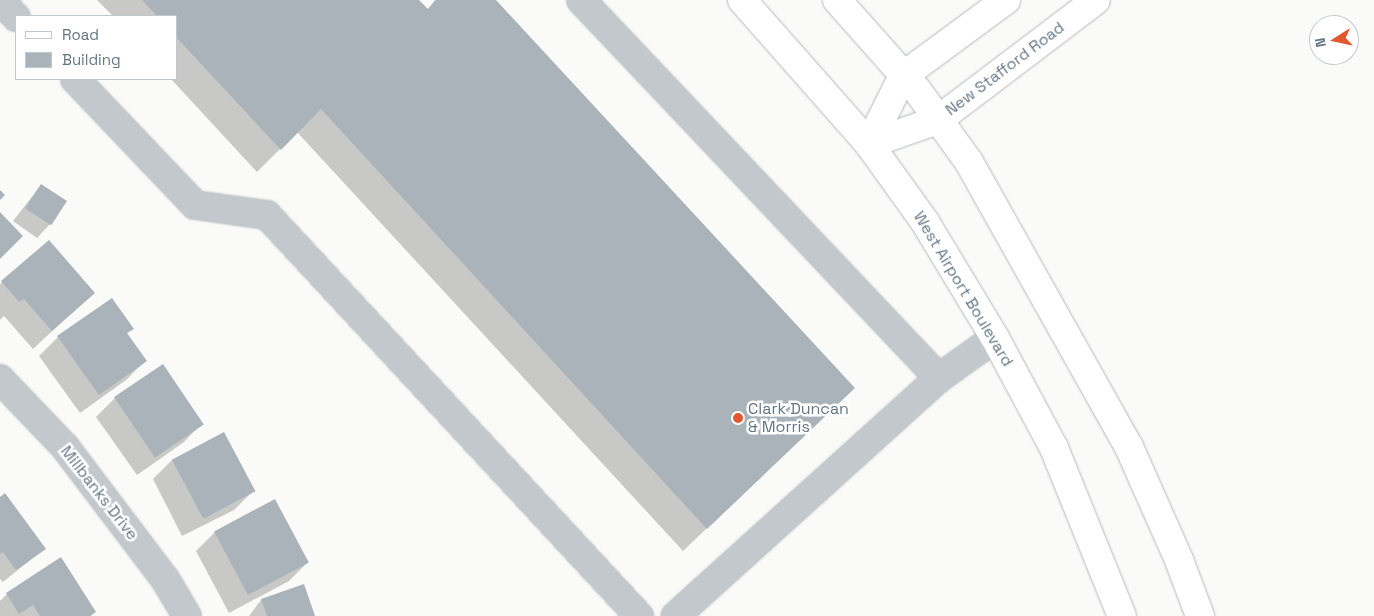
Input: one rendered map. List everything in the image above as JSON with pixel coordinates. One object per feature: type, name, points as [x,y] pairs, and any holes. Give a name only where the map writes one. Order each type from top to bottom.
[{"type":"main road","name":"West Airport Boulevard","points":[[742,0],[806,69],[869,144],[925,222],[994,338],[1054,448],[1122,616]]},
{"type":"main road","points":[[837,0],[904,76],[969,162],[1129,447],[1180,560],[1200,616]]},
{"type":"main road","points":[[869,144],[904,76],[1006,0]]},
{"type":"main road","name":"New Stafford Road","points":[[869,144],[938,120],[1096,0]]},
{"type":"street","points":[[0,0],[15,16]]},
{"type":"street","points":[[582,0],[939,378]]},
{"type":"street","points":[[76,80],[195,205],[267,215],[639,616]]},
{"type":"street","points":[[676,616],[939,378],[994,338]]},
{"type":"street","name":"Millbanks Drive","points":[[0,379],[65,447],[165,579],[187,616]]},
{"type":"building","points":[[142,0],[419,0],[428,9],[436,0],[496,0],[855,388],[707,529],[321,109],[281,150],[178,39],[178,15],[156,15]]},
{"type":"building","points":[[41,184],[67,201],[51,225],[25,208]]},
{"type":"building","points":[[0,190],[5,195],[0,200]]},
{"type":"building","points":[[0,212],[23,236],[0,259]]},
{"type":"building","points":[[49,240],[95,293],[52,331],[24,299],[19,302],[1,281]]},
{"type":"building","points":[[112,298],[134,329],[127,333],[147,361],[99,395],[57,336]]},
{"type":"building","points":[[163,364],[204,425],[155,458],[114,397]]},
{"type":"building","points":[[224,432],[255,491],[203,519],[172,460]]},
{"type":"building","points":[[5,493],[46,549],[16,570],[3,552],[0,554],[0,497]]},
{"type":"building","points":[[275,499],[309,563],[248,595],[214,531]]},
{"type":"building","points":[[61,557],[96,612],[90,616],[40,616],[33,605],[19,614],[6,593]]},
{"type":"building","points":[[304,584],[315,616],[267,616],[261,599]]},
{"type":"place","name":"Clark Duncan & Morris","points":[[738,418]]}]
